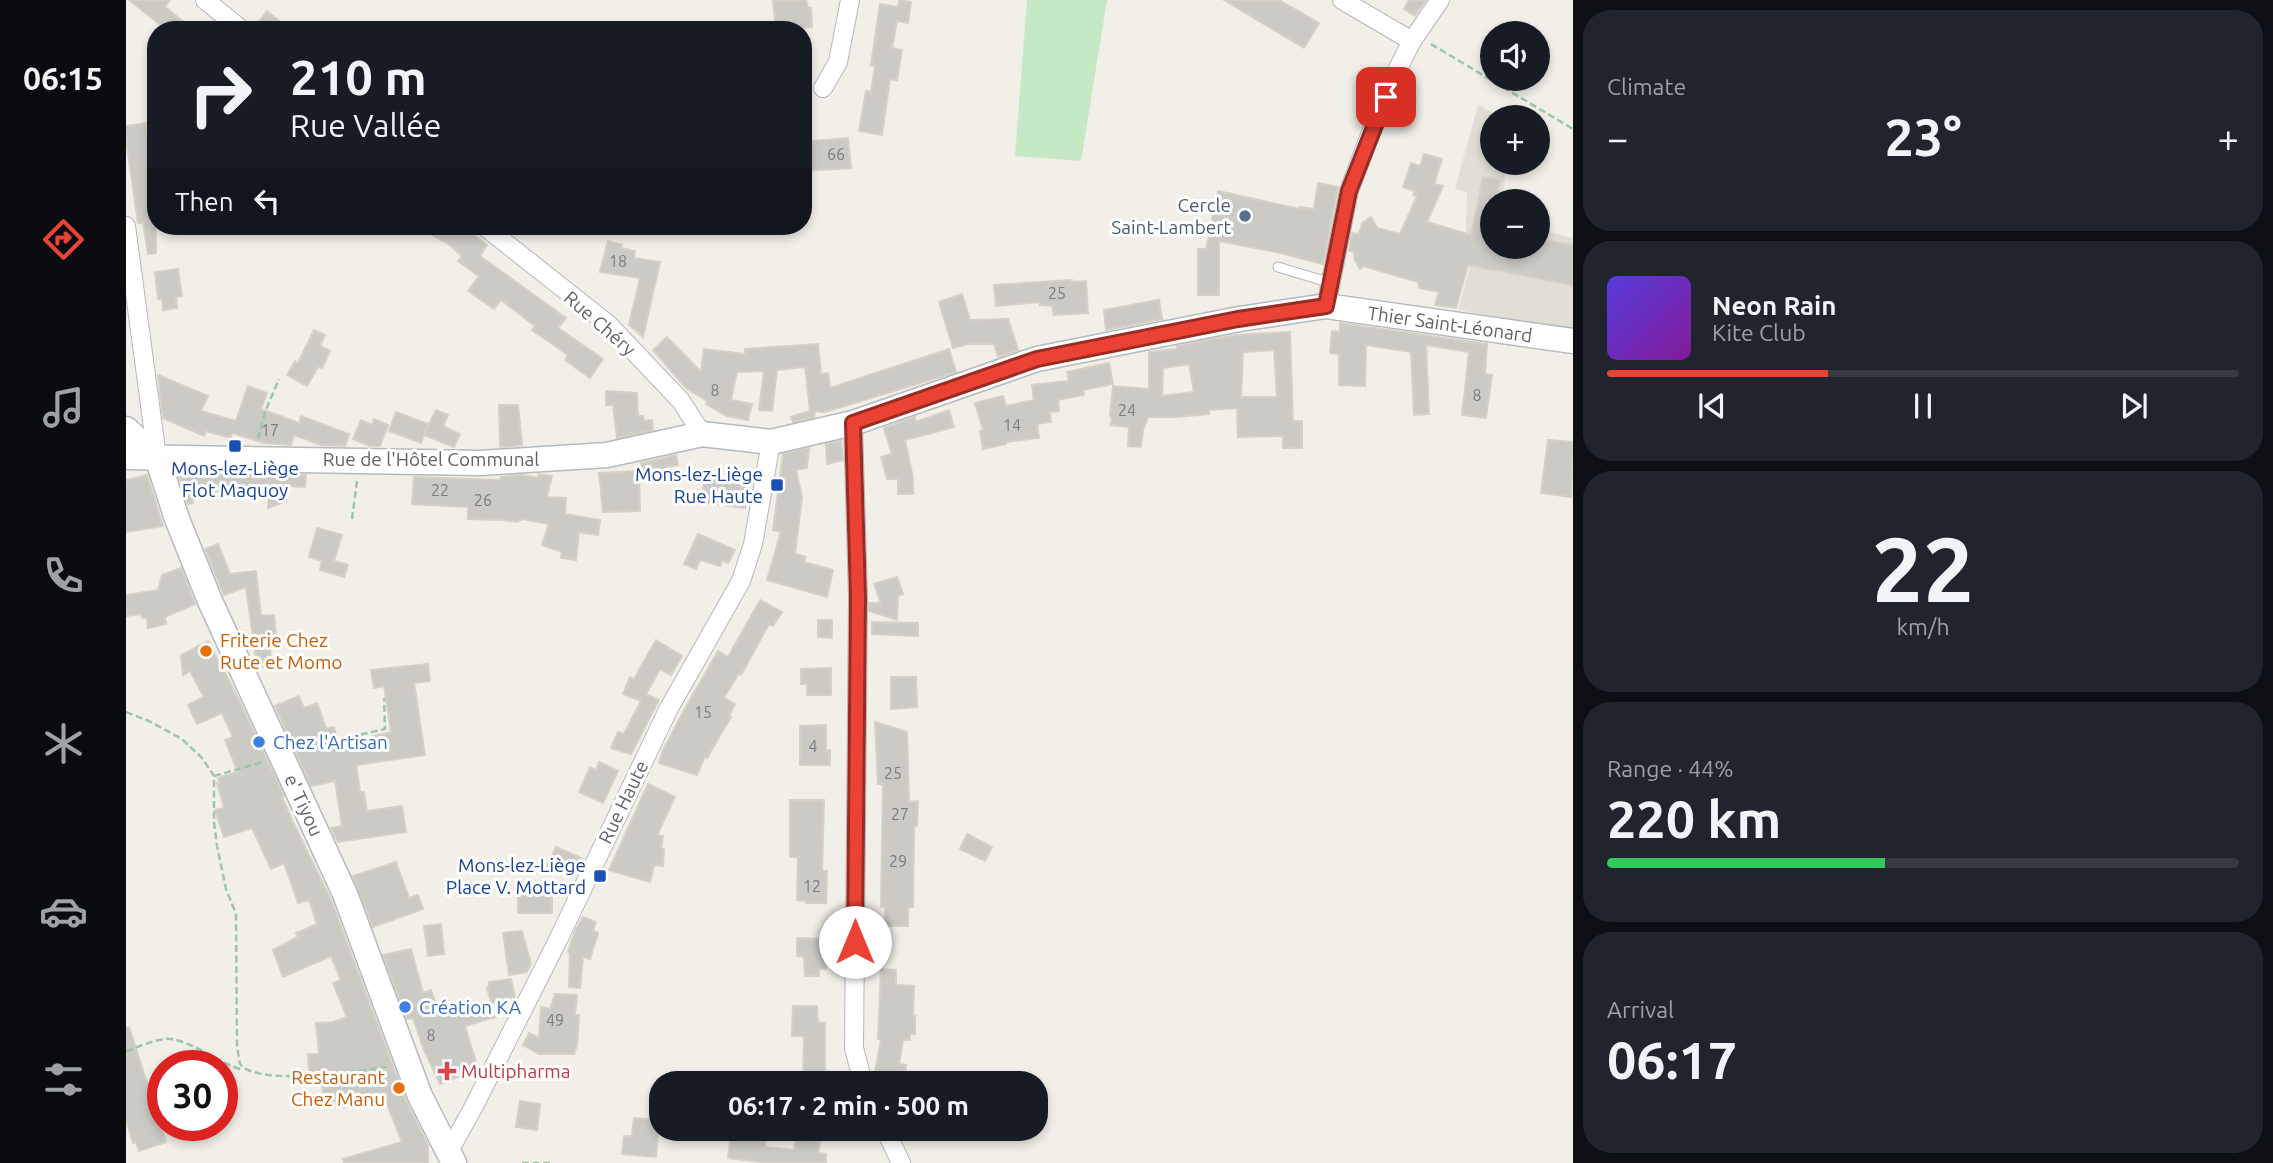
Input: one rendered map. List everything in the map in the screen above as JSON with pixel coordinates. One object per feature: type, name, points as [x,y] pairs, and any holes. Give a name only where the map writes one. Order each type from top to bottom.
[{"type":"street","points":[[205,0],[231,21]]},
{"type":"street","points":[[823,88],[838,62],[850,0]]},
{"type":"street","points":[[1342,0],[1414,38]]},
{"type":"street","points":[[1329,295],[1349,191],[1395,74],[1414,38],[1440,0]]},
{"type":"street","points":[[126,226],[157,457]]},
{"type":"street","name":"Rue Chéry","points":[[495,235],[608,324],[681,401],[702,434]]},
{"type":"street","name":"Thier Saint-Léonard","points":[[853,423],[1037,359],[1238,319],[1329,295],[1573,341]]},
{"type":"street","points":[[853,423],[858,597],[854,1048],[860,1071]]},
{"type":"street","name":"Rue de l'Hôtel Communal","points":[[126,457],[480,463],[607,455],[702,434],[771,442],[853,423]]},
{"type":"street","points":[[126,429],[157,457]]},
{"type":"street","name":"Rue Haute","points":[[447,1160],[557,942],[668,710],[741,581],[755,536],[771,442]]},
{"type":"street","name":"e' Tiyou","points":[[157,457],[177,519],[210,601],[345,894],[447,1160]]},
{"type":"street","points":[[891,1141],[901,1163]]},
{"type":"lane","points":[[1278,267],[1329,295]]},
{"type":"path","points":[[1414,38],[1573,128]]},
{"type":"path","points":[[253,458],[265,412],[279,379]]},
{"type":"path","points":[[352,519],[359,461]]},
{"type":"path","points":[[214,776],[324,743],[385,729],[384,698]]},
{"type":"path","points":[[126,712],[149,721],[182,740],[202,758],[214,776],[217,846],[226,889],[236,914],[238,1058],[246,1071]]},
{"type":"path","points":[[126,1051],[162,1039],[173,1040],[186,1043],[225,1064],[246,1071],[312,1076],[345,1074],[409,1063]]},
{"type":"path","points":[[522,1163],[552,1163]]},
{"type":"shaded area","points":[[1478,105],[1480,175],[1505,175],[1504,189],[1480,189],[1480,259],[1550,259],[1550,232],[1573,238],[1573,330],[1458,310],[1470,268],[1465,264],[1467,192],[1455,189]]},
{"type":"green space","points":[[1027,0],[1107,0],[1081,161],[1015,156]]},
{"type":"building","points":[[129,0],[170,0],[165,7],[183,21],[156,21]]},
{"type":"building","points":[[773,0],[806,0],[808,8],[811,8],[812,21],[775,21]]},
{"type":"building","points":[[899,0],[911,2],[908,23],[897,21],[892,48],[902,50],[897,80],[890,79],[882,135],[859,131],[866,91],[871,92],[875,66],[871,65],[880,4],[898,7]]},
{"type":"building","points":[[1224,0],[1279,0],[1319,23],[1304,48]]},
{"type":"building","points":[[1409,0],[1426,0],[1415,16],[1404,9]]},
{"type":"building","points":[[267,11],[279,21],[260,21]]},
{"type":"building","points":[[146,123],[147,235],[156,235],[156,253],[148,254],[143,223],[138,223],[126,126]]},
{"type":"building","points":[[848,138],[851,168],[812,170],[812,141]]},
{"type":"building","points":[[1424,154],[1442,159],[1434,184],[1443,186],[1427,222],[1471,235],[1480,192],[1480,259],[1550,259],[1550,241],[1573,245],[1573,285],[1468,265],[1456,308],[1435,305],[1439,292],[1419,288],[1418,282],[1363,266],[1360,269],[1354,252],[1349,251],[1352,233],[1359,234],[1362,223],[1371,217],[1377,228],[1400,234],[1417,196],[1413,195],[1415,191],[1403,187],[1411,163],[1420,166]]},
{"type":"building","points":[[1483,177],[1500,180],[1498,189],[1481,189]]},
{"type":"building","points":[[1318,183],[1338,187],[1323,264],[1219,241],[1219,295],[1198,295],[1198,249],[1206,249],[1218,191],[1300,209],[1314,209]]},
{"type":"building","points":[[432,235],[474,235],[487,245],[480,256],[566,318],[558,328],[603,359],[590,378],[565,360],[568,355],[532,330],[535,326],[501,300],[494,309],[468,291],[479,276],[458,261],[462,256]]},
{"type":"building","points":[[608,241],[635,251],[634,258],[660,262],[643,337],[629,325],[640,278],[600,272]]},
{"type":"building","points":[[178,269],[182,296],[176,297],[177,308],[163,310],[162,299],[158,299],[155,272]]},
{"type":"building","points":[[1086,281],[1088,313],[1054,315],[1052,306],[1040,305],[1040,302],[996,306],[994,285]]},
{"type":"building","points":[[962,294],[970,320],[1008,319],[1018,350],[998,357],[994,344],[968,344],[953,348],[939,302]]},
{"type":"building","points":[[1159,300],[1162,319],[1106,330],[1104,310]]},
{"type":"building","points":[[1340,323],[1487,344],[1485,374],[1492,375],[1486,418],[1462,415],[1469,352],[1426,345],[1429,414],[1414,415],[1411,352],[1366,345],[1365,386],[1339,385],[1339,356],[1330,353],[1332,331],[1340,332]]},
{"type":"building","points":[[314,330],[325,335],[320,346],[330,351],[322,368],[318,367],[307,386],[287,375],[295,361],[298,363]]},
{"type":"building","points":[[1290,332],[1293,421],[1302,421],[1302,448],[1283,448],[1283,436],[1238,437],[1237,408],[1209,410],[1209,414],[1148,417],[1141,447],[1128,446],[1129,427],[1111,425],[1113,386],[1149,389],[1149,352],[1177,349],[1177,346],[1234,335]],"holes":[[[1274,350],[1277,397],[1241,397],[1243,352]],[[1189,364],[1194,392],[1162,396],[1163,368]]]},
{"type":"building","points":[[667,337],[701,372],[704,349],[745,354],[745,349],[818,344],[821,374],[828,373],[830,388],[949,349],[956,372],[825,412],[815,411],[814,417],[793,422],[791,417],[810,411],[805,367],[777,370],[772,411],[759,410],[764,371],[737,372],[731,400],[752,404],[748,420],[727,416],[686,388],[653,350]]},
{"type":"building","points":[[1109,363],[1113,384],[1083,390],[1084,395],[1058,400],[1059,411],[1050,412],[1051,422],[1037,424],[1039,438],[1006,442],[983,449],[980,431],[983,430],[975,403],[1003,396],[1006,406],[1034,400],[1032,385],[1069,381],[1067,372]]},
{"type":"building","points":[[158,375],[208,396],[201,411],[236,421],[248,386],[267,393],[261,409],[299,423],[301,416],[349,434],[345,446],[321,445],[294,435],[291,445],[264,443],[232,433],[231,438],[206,431],[204,436],[163,418]]},
{"type":"building","points":[[606,391],[637,393],[638,416],[643,416],[644,421],[652,420],[653,430],[617,438],[613,405],[606,405]]},
{"type":"building","points":[[499,405],[518,405],[522,445],[500,447]]},
{"type":"building","points":[[436,410],[448,415],[443,426],[460,434],[454,447],[424,435],[421,443],[389,431],[396,412],[428,424],[424,434]]},
{"type":"building","points":[[949,410],[954,427],[905,440],[913,478],[913,494],[898,494],[898,479],[887,479],[881,457],[892,454],[884,428],[915,417],[916,422]]},
{"type":"building","points":[[374,419],[388,425],[380,446],[370,446],[353,439],[361,420],[372,425]]},
{"type":"building","points":[[1548,440],[1573,442],[1571,497],[1541,493]]},
{"type":"building","points":[[841,441],[843,460],[827,464],[826,444]]},
{"type":"building","points":[[809,448],[807,468],[796,470],[802,497],[795,554],[806,557],[804,562],[833,570],[827,597],[767,580],[781,532],[773,530],[783,454]]},
{"type":"building","points":[[676,455],[678,465],[666,467],[667,473],[643,477],[641,463]]},
{"type":"building","points":[[639,471],[640,511],[603,512],[599,473]]},
{"type":"building","points":[[178,473],[306,475],[305,487],[287,486],[286,501],[268,508],[269,489],[242,488],[242,491],[192,493],[193,503],[188,504]]},
{"type":"building","points":[[538,474],[552,476],[547,497],[566,498],[565,514],[600,520],[598,535],[579,532],[576,560],[561,558],[562,552],[542,545],[549,524],[522,519],[517,522],[468,519],[468,507],[412,504],[414,477],[501,480],[501,477],[523,475],[538,478]]},
{"type":"building","points":[[147,475],[163,526],[126,532],[126,480]]},
{"type":"building","points":[[705,476],[750,481],[745,508],[706,503],[706,495],[702,495]]},
{"type":"building","points":[[317,528],[342,535],[334,561],[348,565],[344,577],[320,570],[322,561],[309,557]]},
{"type":"building","points":[[698,534],[735,550],[728,563],[723,560],[720,566],[700,560],[696,569],[684,564]]},
{"type":"building","points":[[218,544],[230,574],[256,571],[261,616],[274,615],[277,643],[270,644],[271,666],[257,667],[246,587],[224,595],[205,549]]},
{"type":"building","points":[[181,568],[195,604],[165,617],[166,624],[148,628],[147,618],[142,618],[141,614],[126,616],[126,595],[158,590],[162,575]]},
{"type":"building","points":[[897,577],[903,594],[898,596],[897,620],[869,611],[869,603],[881,603],[874,584]]},
{"type":"building","points":[[760,600],[782,612],[773,626],[769,624],[741,675],[739,673],[724,698],[735,704],[729,716],[731,717],[707,758],[705,756],[697,775],[659,763],[663,750],[718,651],[728,657]]},
{"type":"building","points":[[818,620],[832,620],[832,638],[818,637]]},
{"type":"building","points":[[872,622],[918,623],[918,636],[872,634]]},
{"type":"building","points":[[656,640],[682,656],[671,675],[660,669],[646,694],[659,700],[631,754],[611,748],[618,732],[624,734],[641,701],[623,694],[630,677],[634,679]]},
{"type":"building","points":[[208,641],[237,696],[331,900],[406,1101],[428,1145],[428,1163],[344,1163],[343,1159],[402,1142],[384,1097],[346,1103],[346,1107],[324,1108],[321,1071],[309,1072],[308,1054],[319,1054],[316,1023],[333,1022],[347,1017],[333,983],[341,980],[331,956],[283,977],[273,950],[298,937],[296,933],[317,924],[309,900],[298,903],[284,863],[271,869],[252,828],[224,837],[215,810],[224,808],[217,783],[220,783],[218,778],[238,772],[225,740],[233,737],[222,713],[197,724],[188,705],[204,697],[190,671],[183,675],[181,655]]},
{"type":"building","points":[[428,664],[430,681],[414,683],[425,755],[356,765],[360,792],[364,792],[367,811],[402,806],[406,832],[338,842],[331,828],[342,826],[335,781],[311,786],[275,706],[299,696],[304,708],[317,703],[326,728],[334,727],[338,745],[391,732],[384,686],[374,688],[371,670]]},
{"type":"building","points":[[831,668],[831,695],[807,695],[807,684],[801,684],[801,669]]},
{"type":"building","points":[[891,677],[916,677],[917,707],[891,709]]},
{"type":"building","points":[[875,722],[907,732],[909,802],[918,801],[917,826],[914,830],[913,907],[908,908],[908,926],[885,926],[885,907],[881,907],[883,784],[878,784]]},
{"type":"building","points":[[826,725],[826,750],[830,750],[830,765],[800,765],[800,726]]},
{"type":"building","points":[[599,762],[618,771],[603,803],[579,792],[590,767],[596,770]]},
{"type":"building","points":[[648,784],[675,797],[657,835],[663,836],[663,866],[654,865],[650,882],[609,870]]},
{"type":"building","points":[[790,800],[824,800],[822,871],[827,871],[826,903],[797,900],[798,857],[790,857]]},
{"type":"building","points":[[967,834],[992,847],[985,861],[960,849]]},
{"type":"building","points":[[556,847],[581,858],[572,877],[547,866]]},
{"type":"building","points":[[396,862],[409,898],[418,895],[423,909],[373,927],[353,876]]},
{"type":"building","points":[[518,889],[552,889],[552,913],[518,913]]},
{"type":"building","points":[[583,917],[596,922],[593,931],[598,933],[590,959],[583,957],[580,988],[569,987],[568,952]]},
{"type":"building","points":[[441,924],[444,954],[428,956],[424,926]]},
{"type":"building","points":[[522,931],[531,964],[527,972],[509,975],[503,933]]},
{"type":"building","points":[[797,938],[825,939],[826,969],[819,969],[819,976],[805,976],[804,957],[797,956]]},
{"type":"building","points":[[411,949],[423,993],[431,990],[439,1012],[469,1005],[495,1017],[465,1026],[478,1069],[440,1084],[413,1018],[407,1019],[383,955]]},
{"type":"building","points":[[881,969],[896,970],[896,985],[914,986],[915,1034],[910,1034],[910,1040],[903,1040],[899,1064],[906,1065],[905,1071],[875,1071],[881,1039],[878,1039]]},
{"type":"building","points":[[511,979],[515,997],[491,1003],[487,987],[489,982]]},
{"type":"building","points":[[555,994],[577,995],[575,1015],[579,1015],[574,1054],[539,1054],[523,1045],[529,1033],[539,1038],[541,1007],[550,1009]]},
{"type":"building","points":[[793,1006],[817,1006],[818,1022],[825,1023],[825,1071],[803,1071],[804,1036],[792,1036]]},
{"type":"building","points":[[129,1027],[147,1083],[147,1141],[166,1142],[139,1151],[136,1142],[133,1143],[126,1120],[126,1028]]},
{"type":"building","points":[[520,1101],[540,1104],[537,1130],[516,1127]]},
{"type":"building","points":[[634,1118],[649,1119],[649,1141],[657,1141],[656,1157],[622,1154],[624,1136],[632,1136]]},
{"type":"building","points":[[730,1141],[766,1141],[765,1147],[794,1150],[796,1141],[820,1141],[818,1153],[826,1154],[826,1163],[770,1163],[728,1158]]},
{"type":"place","name":"Cercle Saint-Lambert","points":[[1245,216]]},
{"type":"place","name":"Mons-lez-Liège Flot Maquoy","points":[[235,446]]},
{"type":"place","name":"Mons-lez-Liège Rue Haute","points":[[777,485]]},
{"type":"place","name":"Friterie Chez Rute et Momo","points":[[206,651]]},
{"type":"place","name":"Chez l'Artisan","points":[[259,742]]},
{"type":"place","name":"Mons-lez-Liège Place V. Mottard","points":[[600,876]]},
{"type":"place","name":"Création KA","points":[[405,1007]]},
{"type":"place","name":"Multipharma","points":[[447,1071]]},
{"type":"place","name":"Restaurant Chez Manu","points":[[399,1088]]},
{"type":"route","points":[[855,942],[858,597],[853,423],[1037,359],[1238,319],[1326,306],[1349,191],[1386,97]]}]
